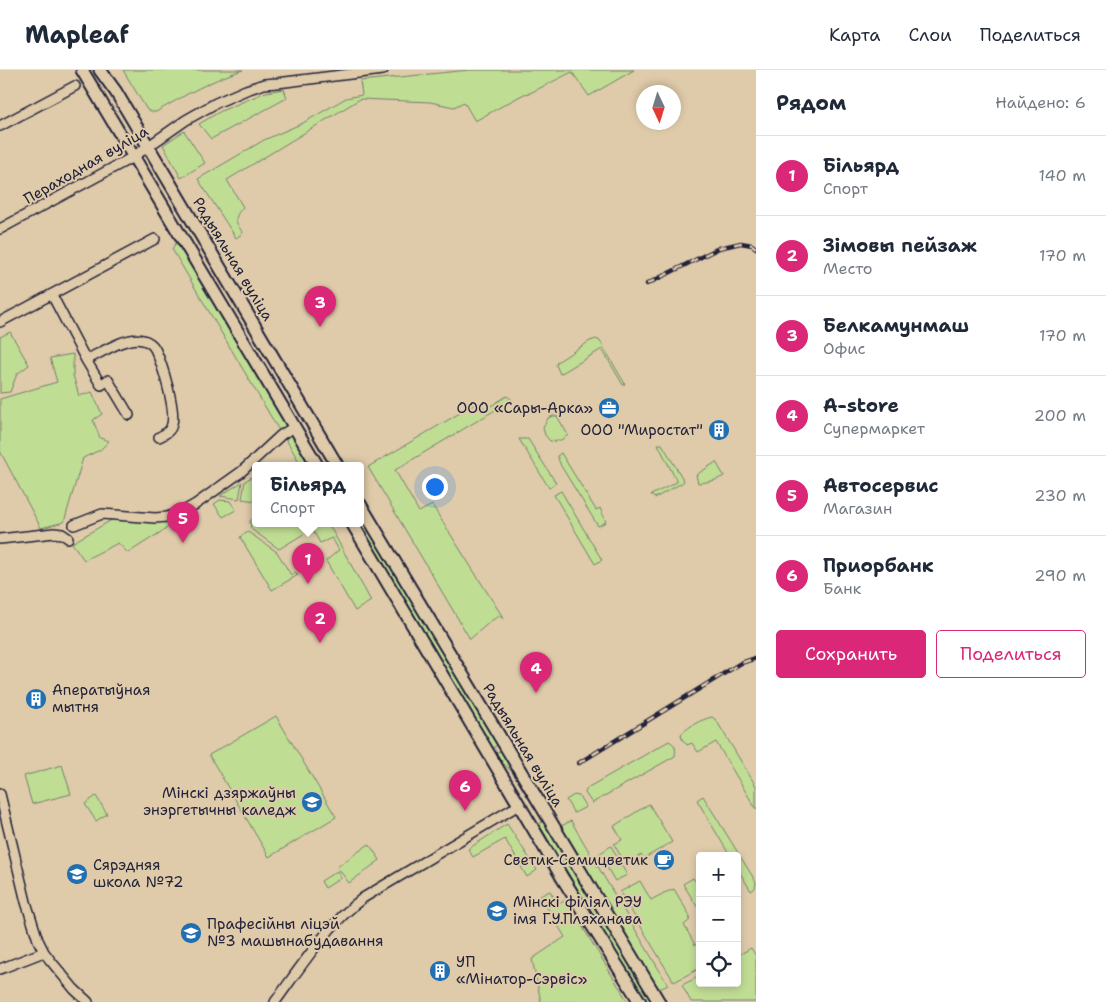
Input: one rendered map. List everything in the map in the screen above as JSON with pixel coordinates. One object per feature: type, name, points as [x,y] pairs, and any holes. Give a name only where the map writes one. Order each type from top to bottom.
[{"type":"main road","points":[[82,70],[315,462]]},
{"type":"main road","name":"Радыяльная вуліца","points":[[100,70],[116,92],[336,462]]},
{"type":"main road","points":[[239,333],[254,324]]},
{"type":"main road","name":"Радыяльная вуліца","points":[[364,511],[659,1002]]},
{"type":"main road","points":[[354,527],[563,879],[640,1002]]},
{"type":"street","name":"Пераходная вуліца","points":[[0,229],[133,157],[203,110],[246,90],[277,82],[383,70]]},
{"type":"street","points":[[0,126],[75,86]]},
{"type":"street","points":[[0,322],[155,239]]},
{"type":"street","points":[[52,295],[86,360],[101,384],[108,380],[129,415]]},
{"type":"street","points":[[86,360],[121,342],[134,339],[142,339],[155,348],[164,374],[173,412],[173,423],[170,429],[166,434],[159,437]]},
{"type":"street","points":[[74,525],[102,514],[155,518],[167,517],[182,512],[241,472],[281,435],[294,427]]},
{"type":"street","points":[[0,539],[54,533],[62,534],[68,538]]},
{"type":"street","points":[[0,794],[26,902],[38,940],[44,952],[74,989],[88,1002]]},
{"type":"street","points":[[275,1002],[312,951],[353,905],[519,804]]},
{"type":"street","points":[[0,969],[44,952]]},
{"type":"green space","points":[[123,70],[243,70],[209,83],[156,112],[152,112],[147,110]]},
{"type":"green space","points":[[469,70],[634,70],[589,96],[572,72],[530,93],[524,94],[475,121],[464,102],[454,107],[430,102],[360,99],[227,180],[243,207],[236,220],[243,233],[236,238],[198,179],[264,140],[303,123],[346,98],[362,95],[360,81]]},
{"type":"green space","points":[[284,89],[287,98],[211,139],[199,124],[221,111],[266,92]]},
{"type":"green space","points":[[184,131],[205,163],[181,178],[163,145]]},
{"type":"green space","points":[[176,243],[287,426],[280,432],[172,249]]},
{"type":"green space","points":[[10,332],[29,365],[17,374],[10,392],[0,393],[0,337]]},
{"type":"green space","points":[[596,339],[600,341],[625,384],[623,385],[602,349],[560,374],[556,365],[557,362]]},
{"type":"green space","points":[[73,354],[73,375],[79,396],[92,392],[102,414],[93,420],[100,438],[109,441],[100,450],[83,458],[64,522],[41,528],[0,451],[0,399],[57,382],[50,358]]},
{"type":"green space","points":[[507,396],[512,400],[395,470],[419,512],[432,505],[504,619],[499,616],[470,639],[368,467],[477,403],[486,409]]},
{"type":"green space","points":[[557,416],[568,435],[562,439],[550,441],[545,435],[543,428],[548,418]]},
{"type":"green space","points":[[290,433],[295,436],[310,462],[299,462],[284,436]]},
{"type":"green space","points":[[519,439],[528,439],[556,483],[549,488]]},
{"type":"green space","points":[[658,444],[662,444],[684,481],[655,498],[651,495],[677,482]]},
{"type":"green space","points":[[561,453],[596,510],[600,508],[606,522],[598,526],[561,466],[557,456]]},
{"type":"green space","points":[[716,462],[724,476],[698,483],[696,475]]},
{"type":"green space","points":[[252,477],[252,501],[242,499],[245,481]]},
{"type":"green space","points":[[242,482],[239,499],[220,496]]},
{"type":"green space","points":[[561,491],[602,560],[595,564],[554,495]]},
{"type":"green space","points":[[220,500],[230,501],[236,510],[223,517],[214,504]]},
{"type":"green space","points":[[364,516],[499,744],[493,748],[362,527],[364,527]]},
{"type":"green space","points":[[115,518],[175,523],[128,553],[118,543],[84,560],[72,543]]},
{"type":"green space","points":[[252,519],[252,527],[330,527],[371,601],[355,611],[326,561],[339,550],[332,538],[320,543],[312,529],[279,549],[251,529],[250,521]]},
{"type":"green space","points":[[248,532],[277,552],[291,575],[295,572],[298,575],[272,590],[240,537]]},
{"type":"green space","points":[[276,716],[336,817],[269,857],[209,755]]},
{"type":"green space","points":[[712,717],[716,720],[756,786],[756,809],[716,742],[698,752],[692,743],[687,745],[682,739],[681,734],[688,728]]},
{"type":"green space","points":[[669,741],[675,747],[675,756],[592,803],[585,793],[587,788]]},
{"type":"green space","points":[[502,750],[536,806],[534,807],[512,772],[496,753]]},
{"type":"green space","points":[[62,765],[71,794],[32,804],[24,776]]},
{"type":"green space","points":[[574,795],[579,796],[586,807],[574,813],[566,800]]},
{"type":"green space","points":[[96,796],[107,814],[96,821],[85,804]]},
{"type":"green space","points":[[703,796],[738,852],[728,852],[697,800]]},
{"type":"green space","points":[[649,804],[672,842],[643,859],[641,855],[625,864],[614,844],[622,840],[614,826]]},
{"type":"green space","points":[[544,821],[653,1002],[645,1002],[539,824]]},
{"type":"green space","points":[[571,821],[668,985],[658,988],[561,826]]},
{"type":"green space","points":[[507,824],[537,870],[527,877],[505,839],[473,857],[468,849]]},
{"type":"green space","points":[[369,844],[380,860],[349,883],[337,867]]},
{"type":"green space","points":[[611,846],[627,875],[615,881],[599,854]]},
{"type":"green space","points":[[741,858],[756,882],[755,888],[751,891],[741,875]]},
{"type":"green space","points":[[337,871],[341,878],[325,888],[321,881]]},
{"type":"green space","points":[[693,878],[696,882],[696,905],[683,884]]},
{"type":"green space","points":[[640,881],[651,900],[674,889],[690,916],[689,921],[684,925],[696,945],[696,970],[674,982],[620,892]]},
{"type":"green space","points":[[550,891],[558,905],[565,900],[628,1002],[541,1002],[532,959],[565,937],[540,896]]},
{"type":"green space","points":[[751,948],[756,956],[756,1002],[691,1002],[682,985],[696,978],[696,987],[741,987],[741,954]]},
{"type":"railway","points":[[647,284],[719,248],[741,243],[752,245],[756,248]]},
{"type":"railway","points":[[579,763],[741,663],[756,658]]},
{"type":"place","name":"Белкамунмаш","points":[[320,327]]},
{"type":"place","name":"ООО «Сары-Арка»","points":[[609,408]]},
{"type":"place","name":"ООО \"Миростат\"","points":[[719,430]]},
{"type":"place","name":"Автосервис","points":[[183,543]]},
{"type":"place","name":"Більярд","points":[[308,584]]},
{"type":"place","name":"Зімовы пейзаж","points":[[320,643]]},
{"type":"place","name":"А-store","points":[[536,693]]},
{"type":"place","name":"Аператыўная мытня","points":[[36,699]]},
{"type":"place","name":"Мінскі дзяржаўны энэргетычны каледж","points":[[312,802]]},
{"type":"place","name":"Приорбанк","points":[[465,811]]},
{"type":"place","name":"Светик-Семицветик","points":[[664,860]]},
{"type":"place","name":"Сярэдняя школа №72","points":[[77,874]]},
{"type":"place","name":"Мінскі філіял РЭУ імя Г.У.Пляханава","points":[[497,911]]},
{"type":"place","name":"Прафесійны ліцэй №3 машынабудавання","points":[[191,933]]},
{"type":"place","name":"УП «Мінатор-Сэрвіс»","points":[[440,971]]}]
